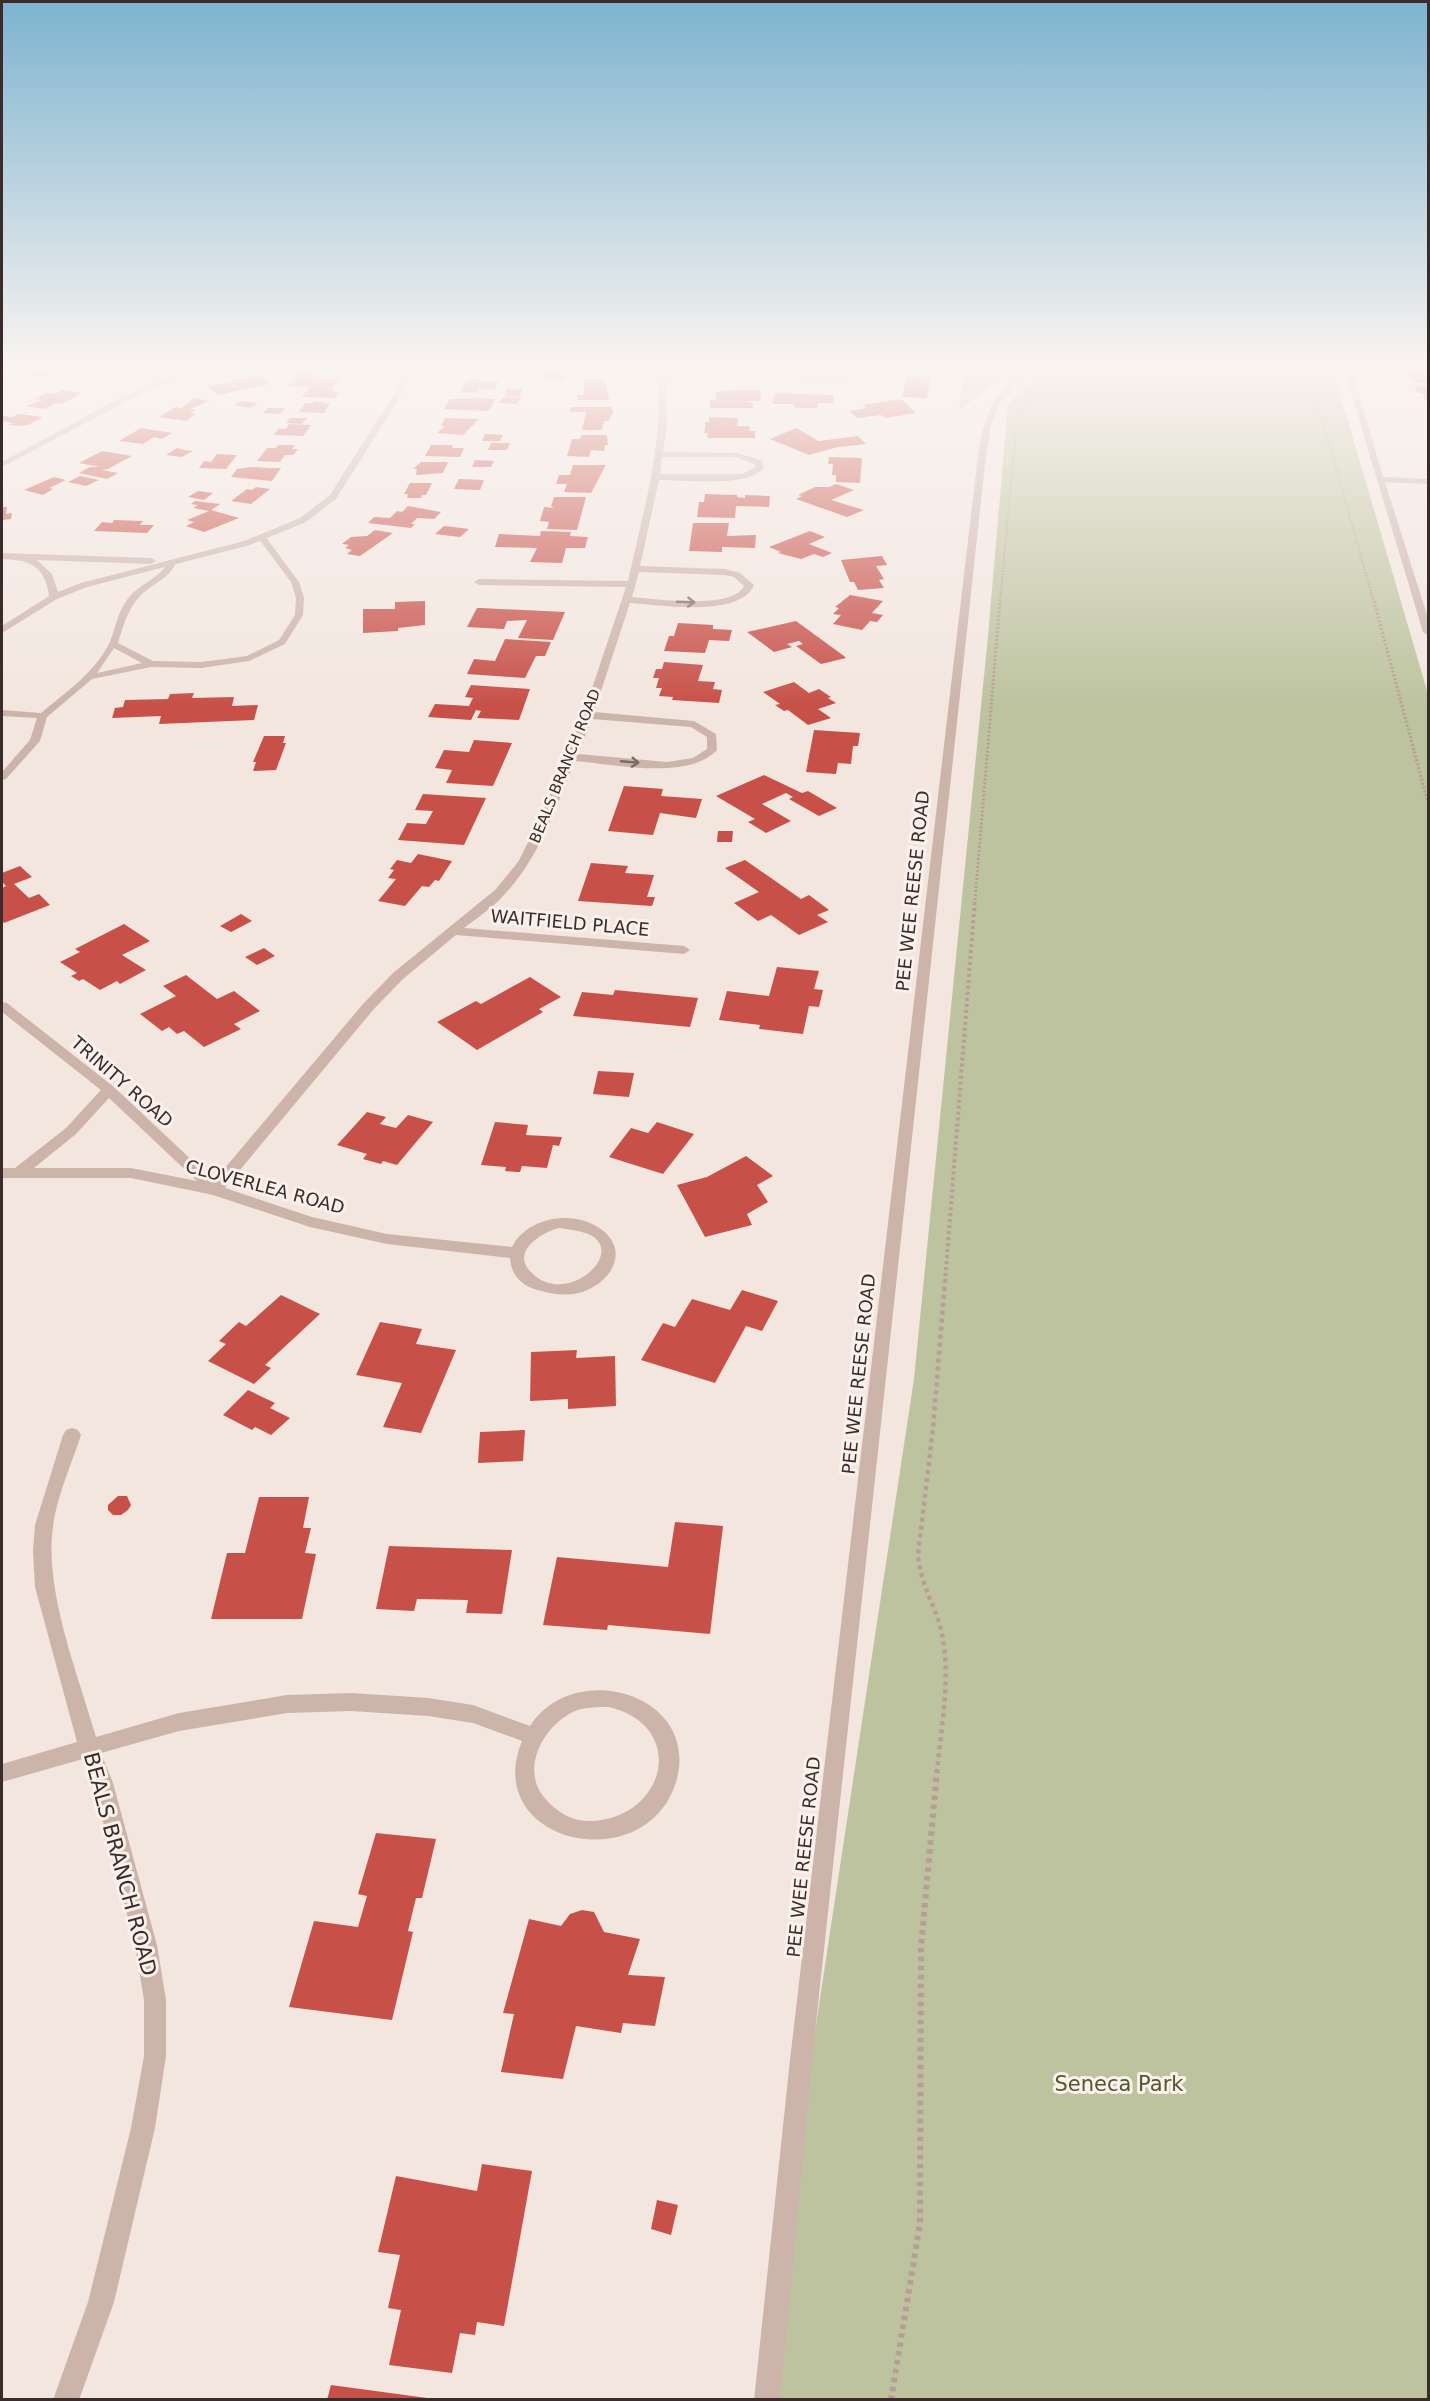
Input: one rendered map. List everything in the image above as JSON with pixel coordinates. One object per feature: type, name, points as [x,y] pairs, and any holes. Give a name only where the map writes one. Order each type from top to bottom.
[{"type":"street","points":[[2,630],[54,597],[105,579],[231,548],[262,538],[303,520],[333,497],[342,482]]},
{"type":"street","name":"BEALS BRANCH ROAD","points":[[215,1190],[368,1007],[398,976],[500,893],[523,863],[544,824],[588,715],[632,584],[654,482]]},
{"type":"street","name":"PEE WEE REESE ROAD","points":[[767,2400],[801,2060],[979,482]]},
{"type":"street","points":[[1381,482],[1428,632]]},
{"type":"street","points":[[2,556],[172,562]]},
{"type":"street","points":[[20,557],[36,562],[42,567],[52,579],[54,597]]},
{"type":"street","points":[[627,600],[722,602],[739,598],[747,591],[749,585],[737,575],[725,572],[635,570]]},
{"type":"street","points":[[479,582],[632,584]]},
{"type":"street","points":[[572,757],[667,765],[696,762],[712,750],[712,736],[694,724],[588,715]]},
{"type":"street","name":"WAITFIELD PLACE","points":[[452,931],[684,950]]},
{"type":"street","name":"TRINITY ROAD","points":[[2,1006],[109,1090],[215,1190]]},
{"type":"street","points":[[21,1171],[71,1131],[109,1090]]},
{"type":"street","name":"CLOVERLEA ROAD","points":[[2,1173],[21,1171],[131,1173],[215,1190],[310,1222],[387,1239],[517,1253]]},
{"type":"street","points":[[559,1223],[574,1223],[600,1233],[608,1242],[611,1253],[608,1264],[601,1275],[576,1288],[560,1290],[544,1288],[526,1278],[517,1264],[517,1253],[531,1233],[559,1223]]},
{"type":"street","name":"BEALS BRANCH ROAD","points":[[66,2400],[101,2301],[143,2127],[154,2056],[155,2000],[146,1945],[103,1784],[89,1748],[44,1587],[42,1551],[44,1525],[72,1435]]},
{"type":"street","points":[[609,1698],[631,1704],[649,1715],[662,1732],[670,1751],[669,1773],[662,1794],[646,1812],[624,1826],[599,1832],[573,1829],[551,1820],[534,1803],[525,1781],[524,1758],[533,1736],[546,1719],[565,1706],[576,1702],[609,1698]]},
{"type":"street","points":[[2,1773],[179,1722],[287,1704],[351,1702],[428,1707],[473,1714],[533,1736]]},
{"type":"lane","points":[[89,677],[151,663],[201,666],[249,658],[282,642],[299,615],[300,598],[295,582],[262,538]]},
{"type":"lane","points":[[2,777],[35,741],[43,716],[89,677],[112,644],[123,611],[143,589],[166,573],[172,566],[172,562]]},
{"type":"lane","points":[[112,644],[151,663]]},
{"type":"lane","points":[[2,713],[43,716]]},
{"type":"path","points":[[891,2400],[920,2223],[921,1947],[946,1676],[942,1634],[920,1576],[918,1555],[933,1428],[981,819],[1011,482]]},
{"type":"path","points":[[1341,482],[1428,803]]},
{"type":"green space","name":"Seneca Park","points":[[1001,482],[1366,482],[1428,694],[1428,2399],[759,2400],[914,1379]]},
{"type":"building","points":[[42,482],[62,482],[49,488],[53,489],[43,495],[24,490]]},
{"type":"building","points":[[68,482],[95,482],[86,486]]},
{"type":"building","points":[[457,482],[483,482],[480,490],[454,489]]},
{"type":"building","points":[[557,482],[597,482],[591,493],[564,492],[567,484],[556,484]]},
{"type":"building","points":[[410,483],[432,483],[426,495],[422,495],[421,498],[407,498],[408,494],[404,494]]},
{"type":"building","points":[[836,484],[854,490],[831,500],[864,510],[847,517],[796,499],[802,496],[798,495],[815,487],[829,487]]},
{"type":"building","points":[[256,487],[270,489],[251,504],[231,501],[247,489],[252,490]]},
{"type":"building","points":[[198,491],[213,493],[204,500],[188,497]]},
{"type":"building","points":[[705,494],[737,495],[737,497],[745,498],[745,495],[770,496],[769,507],[736,506],[735,518],[697,517],[699,502],[704,502]]},
{"type":"building","points":[[554,497],[586,497],[577,530],[547,529],[549,522],[540,521],[544,507],[554,508],[551,506]]},
{"type":"building","points":[[195,501],[220,504],[211,510],[239,518],[204,532],[186,526],[194,522],[187,520],[209,511],[193,508],[198,505],[191,504]]},
{"type":"building","points":[[408,506],[441,512],[434,519],[417,518],[411,524],[415,524],[411,528],[368,523],[374,517],[390,518],[397,511],[402,512]]},
{"type":"building","points":[[2,507],[7,507],[6,514],[12,513],[11,519],[2,520]]},
{"type":"building","points":[[114,520],[143,521],[140,525],[154,525],[147,533],[94,531],[102,522],[112,523]]},
{"type":"building","points":[[693,523],[729,523],[727,536],[756,535],[755,548],[722,547],[722,552],[689,551]]},
{"type":"building","points":[[444,526],[469,529],[460,537],[435,534]]},
{"type":"building","points":[[375,530],[393,533],[360,556],[347,554],[352,550],[345,548],[349,545],[342,544],[351,537],[367,536]]},
{"type":"building","points":[[541,531],[571,532],[570,536],[588,537],[585,548],[566,548],[562,563],[530,562],[537,548],[495,547],[499,534],[540,536]]},
{"type":"building","points":[[810,531],[825,537],[809,544],[832,553],[823,557],[814,554],[801,559],[778,553],[781,552],[769,547]]},
{"type":"building","points":[[882,556],[887,565],[876,566],[884,579],[879,580],[884,588],[858,590],[854,582],[850,582],[841,560]]},
{"type":"building","points":[[850,595],[883,601],[872,613],[883,615],[877,622],[870,621],[862,630],[833,624],[841,615],[833,614],[839,608],[835,607]]},
{"type":"building","points":[[425,601],[425,625],[398,628],[398,631],[363,633],[363,609],[395,609],[395,602]]},
{"type":"building","points":[[477,608],[565,612],[553,640],[518,638],[527,620],[507,621],[504,629],[467,627]]},
{"type":"building","points":[[796,621],[846,658],[821,664],[796,646],[803,644],[799,641],[787,644],[792,647],[774,652],[747,632]]},
{"type":"building","points":[[678,623],[713,625],[713,629],[732,630],[729,641],[709,640],[705,653],[664,651],[669,636],[674,636]]},
{"type":"building","points":[[505,639],[551,642],[545,656],[536,656],[525,678],[467,674],[474,659],[495,661]]},
{"type":"building","points":[[664,662],[703,665],[698,681],[715,682],[713,689],[722,690],[719,703],[672,700],[673,697],[659,696],[662,688],[656,688],[659,678],[653,678],[656,669],[662,669]]},
{"type":"building","points":[[794,682],[809,693],[819,689],[831,697],[828,698],[836,703],[818,709],[831,718],[808,725],[788,710],[784,711],[775,705],[780,704],[763,692]]},
{"type":"building","points":[[471,685],[530,689],[519,720],[477,718],[481,711],[476,710],[471,720],[428,717],[435,704],[469,706],[473,698],[465,697]]},
{"type":"building","points":[[194,693],[192,698],[234,697],[232,706],[258,705],[254,720],[159,724],[161,716],[112,718],[115,708],[123,707],[125,700],[168,699],[170,694]]},
{"type":"building","points":[[814,730],[860,733],[858,746],[853,746],[851,764],[838,763],[836,774],[806,772]]},
{"type":"building","points":[[264,736],[285,736],[283,743],[286,743],[276,770],[253,771],[256,762],[253,762]]},
{"type":"building","points":[[474,740],[512,743],[493,786],[446,783],[452,770],[435,768],[444,750],[469,752]]},
{"type":"building","points":[[764,775],[802,793],[808,791],[837,808],[819,816],[789,799],[793,797],[786,793],[762,804],[791,821],[766,833],[748,822],[755,819],[716,796]]},
{"type":"building","points":[[624,786],[663,789],[661,796],[702,799],[696,818],[660,813],[653,835],[608,831]]},
{"type":"building","points":[[423,794],[486,798],[464,845],[398,840],[407,823],[426,824],[433,811],[415,810]]},
{"type":"building","points":[[718,831],[733,831],[732,842],[717,842]]},
{"type":"building","points":[[418,854],[452,861],[439,881],[435,880],[429,887],[422,886],[405,906],[378,901],[396,879],[388,878],[394,870],[390,869],[397,860],[411,863]]},
{"type":"building","points":[[745,860],[801,899],[809,895],[829,910],[817,915],[828,922],[799,935],[771,915],[758,921],[734,903],[759,892],[725,868]]},
{"type":"building","points":[[591,863],[628,866],[625,873],[654,875],[647,897],[655,897],[652,906],[578,901]]},
{"type":"building","points":[[20,866],[32,877],[14,884],[29,898],[39,894],[50,905],[4,923],[2,921],[2,888],[6,886],[2,882],[2,873]]},
{"type":"building","points":[[241,914],[252,921],[231,932],[220,926]]},
{"type":"building","points":[[124,924],[150,941],[122,955],[146,970],[120,984],[117,981],[100,990],[83,979],[79,981],[71,976],[77,973],[60,962],[80,952],[75,949]]},
{"type":"building","points":[[264,948],[275,956],[257,965],[245,957]]},
{"type":"building","points":[[777,967],[819,971],[814,989],[823,990],[819,1007],[809,1006],[803,1034],[759,1029],[760,1025],[719,1020],[727,991],[769,996]]},
{"type":"building","points":[[186,975],[217,999],[234,991],[260,1011],[234,1024],[241,1029],[204,1047],[184,1031],[177,1034],[169,1027],[162,1031],[140,1014],[176,996],[163,986]]},
{"type":"building","points":[[530,977],[561,997],[539,1009],[543,1012],[477,1050],[437,1022],[476,1001],[481,1004]]},
{"type":"building","points":[[615,990],[698,998],[690,1027],[573,1016],[582,992],[613,995]]},
{"type":"building","points":[[598,1071],[634,1073],[629,1097],[593,1094]]},
{"type":"building","points":[[367,1112],[386,1117],[380,1124],[396,1128],[408,1115],[433,1122],[397,1165],[383,1161],[381,1164],[363,1159],[367,1154],[337,1145]]},
{"type":"building","points":[[495,1122],[528,1125],[526,1135],[562,1137],[559,1146],[553,1145],[547,1168],[522,1166],[520,1172],[517,1172],[505,1171],[506,1167],[481,1165]]},
{"type":"building","points":[[657,1122],[694,1134],[663,1174],[609,1157],[631,1128],[648,1133]]},
{"type":"building","points":[[746,1156],[773,1176],[757,1185],[768,1202],[747,1214],[752,1225],[705,1237],[677,1185],[707,1177]]},
{"type":"building","points":[[742,1290],[778,1301],[762,1331],[746,1326],[715,1383],[641,1360],[663,1323],[675,1327],[692,1299],[730,1310]]},
{"type":"building","points":[[281,1295],[320,1314],[265,1365],[271,1368],[254,1384],[208,1361],[226,1344],[219,1341],[239,1322],[246,1326]]},
{"type":"building","points":[[380,1322],[422,1329],[416,1344],[456,1350],[421,1433],[383,1427],[402,1383],[356,1375]]},
{"type":"building","points":[[577,1350],[576,1358],[615,1356],[616,1406],[568,1409],[568,1399],[530,1401],[531,1352]]},
{"type":"building","points":[[248,1390],[275,1403],[270,1408],[290,1418],[271,1435],[255,1427],[252,1430],[223,1415]]},
{"type":"building","points":[[525,1430],[523,1461],[478,1463],[480,1432]]},
{"type":"building","points":[[118,1496],[127,1496],[131,1505],[121,1515],[113,1515],[108,1510],[108,1505]]},
{"type":"building","points":[[259,1497],[309,1497],[303,1528],[311,1528],[305,1553],[316,1554],[302,1619],[211,1619],[227,1553],[245,1553]]},
{"type":"building","points":[[675,1522],[723,1526],[710,1634],[608,1625],[607,1630],[543,1625],[557,1557],[668,1567]]},
{"type":"building","points":[[389,1546],[512,1550],[502,1614],[466,1613],[468,1600],[417,1599],[414,1611],[376,1609]]},
{"type":"building","points":[[376,1833],[436,1839],[422,1898],[416,1898],[408,1931],[413,1932],[392,2020],[289,2007],[314,1921],[358,1927],[367,1896],[358,1894]]},
{"type":"building","points":[[582,1910],[594,1912],[604,1932],[640,1939],[628,1975],[665,1977],[655,2026],[623,2023],[621,2033],[576,2026],[563,2079],[501,2072],[514,2014],[503,2013],[529,1919],[561,1926],[570,1914]]},
{"type":"building","points":[[482,2164],[532,2171],[504,2326],[477,2322],[475,2335],[460,2333],[452,2373],[389,2365],[401,2310],[388,2308],[400,2255],[378,2252],[396,2176],[477,2191]]},
{"type":"building","points":[[657,2200],[678,2205],[671,2235],[651,2229]]},
{"type":"building","points":[[331,2385],[427,2398],[427,2400],[327,2400]]}]
